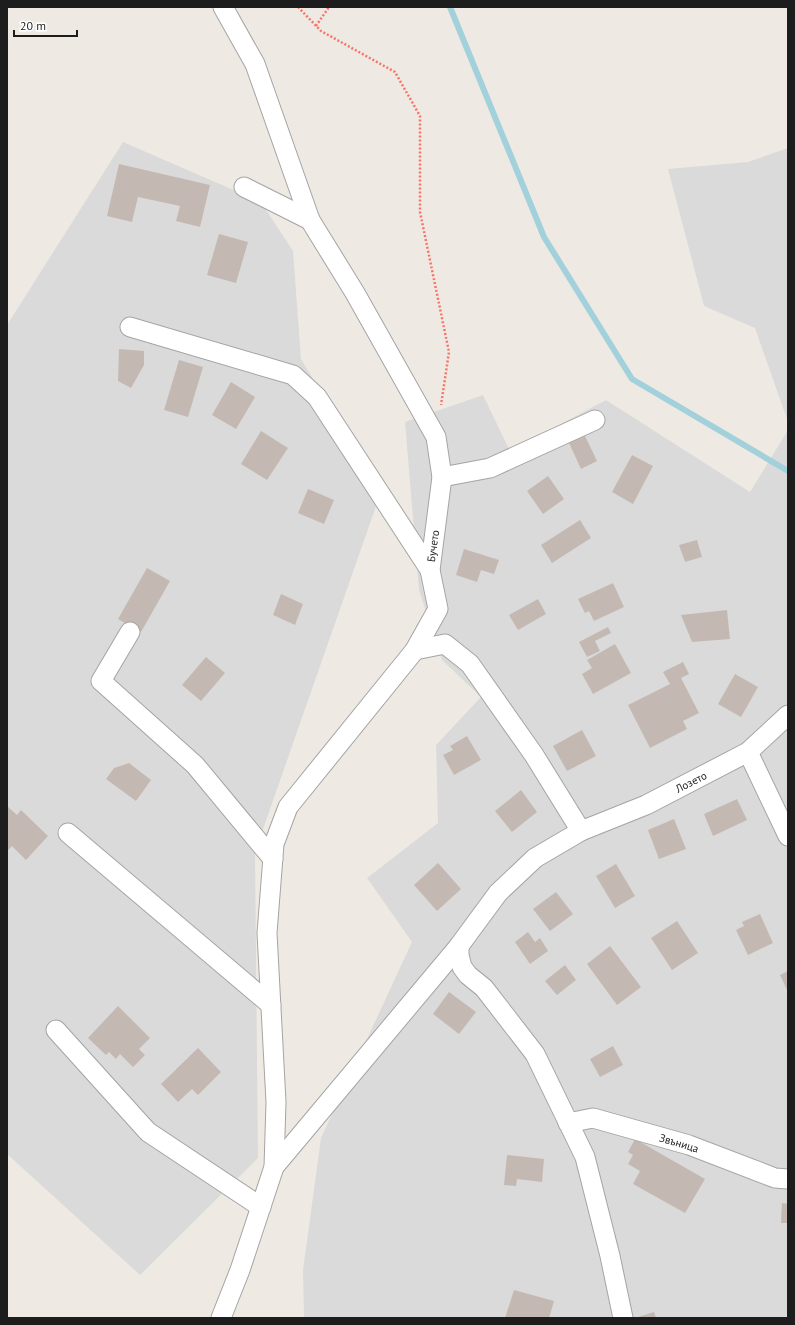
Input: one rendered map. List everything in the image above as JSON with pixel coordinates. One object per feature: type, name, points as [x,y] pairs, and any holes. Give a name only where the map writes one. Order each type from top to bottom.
[{"type":"street","points":[[223,7],[255,64],[310,220]]},
{"type":"street","points":[[244,187],[310,220]]},
{"type":"street","name":"Бучето","points":[[274,1167],[276,1102],[267,933],[274,844],[288,807],[415,650],[438,609],[430,570],[442,477],[436,437],[355,293],[310,220]]},
{"type":"street","points":[[130,327],[293,375],[317,397],[430,570]]},
{"type":"street","points":[[442,477],[490,468],[595,420]]},
{"type":"street","points":[[130,632],[100,682],[195,765],[273,859]]},
{"type":"street","points":[[415,650],[445,644],[470,664],[534,755],[582,831]]},
{"type":"street","name":"Лозето","points":[[274,1167],[459,946],[503,888],[535,858],[582,831],[646,805],[748,752],[788,714]]},
{"type":"street","points":[[748,752],[788,836]]},
{"type":"street","points":[[68,833],[271,1006]]},
{"type":"street","points":[[459,946],[459,955],[462,967],[468,975],[484,988],[534,1054],[584,1157],[610,1256],[623,1318]]},
{"type":"street","points":[[56,1030],[148,1132],[261,1207]]},
{"type":"street","name":"Звъница","points":[[568,1123],[593,1118],[689,1145],[775,1178],[788,1179]]},
{"type":"street","points":[[221,1318],[240,1270],[274,1167]]},
{"type":"path","points":[[298,7],[321,31],[395,72],[420,116],[420,212],[449,352],[441,406]]},
{"type":"path","points":[[316,26],[329,7]]},
{"type":"shaded area","points":[[123,142],[261,202],[293,251],[301,359],[381,492],[255,852],[258,1158],[140,1275],[7,1154],[7,325]]},
{"type":"shaded area","points":[[788,148],[788,422],[755,328],[704,306],[668,169],[748,162]]},
{"type":"shaded area","points":[[483,395],[510,451],[606,400],[750,492],[788,430],[788,1318],[304,1318],[303,1270],[321,1138],[412,942],[367,878],[438,823],[436,745],[481,697],[442,660],[419,590],[405,422]]},
{"type":"building","points":[[119,164],[210,185],[200,227],[176,221],[180,206],[138,197],[132,222],[107,216]]},
{"type":"building","points":[[219,234],[248,242],[236,283],[207,275]]},
{"type":"building","points":[[119,349],[144,351],[144,365],[131,388],[118,381]]},
{"type":"building","points":[[179,360],[203,367],[188,417],[164,410]]},
{"type":"building","points":[[231,382],[255,397],[236,429],[212,415]]},
{"type":"building","points":[[261,431],[288,448],[267,480],[241,464]]},
{"type":"building","points":[[585,436],[597,461],[581,469],[569,443]]},
{"type":"building","points":[[632,455],[653,466],[633,504],[612,492]]},
{"type":"building","points":[[548,476],[564,499],[543,514],[527,491]]},
{"type":"building","points":[[308,489],[334,500],[324,524],[298,513]]},
{"type":"building","points":[[580,520],[591,538],[552,563],[541,545]]},
{"type":"building","points":[[697,540],[702,557],[685,562],[679,545]]},
{"type":"building","points":[[464,549],[499,560],[494,574],[481,570],[477,582],[456,575]]},
{"type":"building","points":[[147,568],[170,581],[141,632],[118,619]]},
{"type":"building","points":[[613,583],[624,607],[594,621],[589,611],[585,613],[578,599]]},
{"type":"building","points":[[281,594],[303,604],[295,625],[273,615]]},
{"type":"building","points":[[538,599],[546,614],[518,630],[509,615]]},
{"type":"building","points":[[727,610],[730,639],[692,642],[681,615]]},
{"type":"building","points":[[608,627],[611,633],[595,641],[600,651],[587,657],[579,642]]},
{"type":"building","points":[[615,644],[631,673],[593,694],[582,674],[592,668],[587,660]]},
{"type":"building","points":[[206,657],[225,673],[201,701],[182,685]]},
{"type":"building","points":[[683,662],[689,674],[681,678],[699,713],[683,721],[687,729],[650,748],[628,705],[670,684],[663,672]]},
{"type":"building","points":[[735,674],[758,687],[741,717],[718,704]]},
{"type":"building","points":[[582,730],[596,756],[567,771],[553,746]]},
{"type":"building","points":[[467,736],[481,760],[454,775],[443,755],[453,750],[450,746]]},
{"type":"building","points":[[129,763],[151,780],[136,801],[106,779],[114,768]]},
{"type":"building","points":[[521,790],[537,812],[512,832],[495,811]]},
{"type":"building","points":[[737,799],[747,820],[713,836],[704,814]]},
{"type":"building","points":[[7,806],[17,815],[21,810],[48,836],[26,860],[12,846],[7,851]]},
{"type":"building","points":[[674,819],[686,849],[659,859],[648,830]]},
{"type":"building","points":[[438,863],[461,889],[437,911],[414,885]]},
{"type":"building","points":[[616,864],[635,896],[615,908],[596,876]]},
{"type":"building","points":[[556,892],[573,914],[550,931],[533,909]]},
{"type":"building","points":[[760,914],[773,943],[748,955],[736,930],[744,926],[742,922]]},
{"type":"building","points":[[677,921],[698,953],[672,970],[651,938]]},
{"type":"building","points":[[528,932],[535,942],[540,938],[548,951],[530,964],[515,942]]},
{"type":"building","points":[[610,946],[641,987],[617,1005],[587,964]]},
{"type":"building","points":[[565,965],[576,980],[557,995],[545,981]]},
{"type":"building","points":[[788,971],[788,992],[780,975]]},
{"type":"building","points":[[449,992],[476,1012],[459,1034],[433,1014]]},
{"type":"building","points":[[118,1006],[150,1038],[139,1049],[145,1055],[133,1067],[120,1054],[116,1059],[109,1052],[106,1055],[88,1038]]},
{"type":"building","points":[[613,1046],[623,1065],[600,1077],[590,1059]]},
{"type":"building","points":[[198,1048],[221,1072],[198,1095],[192,1089],[178,1102],[161,1084]]},
{"type":"building","points":[[635,1139],[705,1179],[685,1213],[633,1184],[640,1171],[628,1164],[633,1155],[628,1152]]},
{"type":"building","points":[[507,1155],[544,1159],[542,1182],[517,1179],[516,1186],[504,1185]]},
{"type":"building","points":[[782,1203],[788,1204],[788,1223],[781,1223]]},
{"type":"building","points":[[514,1290],[554,1301],[549,1318],[505,1318]]},
{"type":"building","points":[[654,1312],[656,1318],[635,1318]]},
{"type":"waterway","points":[[450,7],[544,237],[632,379],[788,471]]}]
